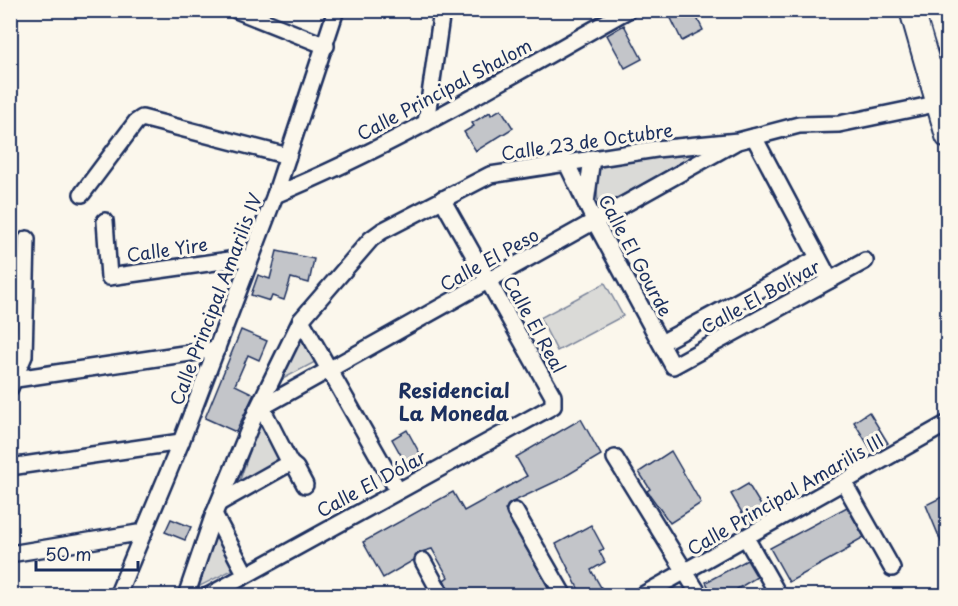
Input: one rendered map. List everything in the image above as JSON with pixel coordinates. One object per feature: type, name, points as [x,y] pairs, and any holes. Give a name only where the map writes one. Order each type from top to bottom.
[{"type":"main road","points":[[912,10],[938,68],[948,136]]},
{"type":"main road","points":[[938,10],[948,42]]},
{"type":"street","points":[[236,10],[326,46]]},
{"type":"street","name":"Calle Principal Amarilis IV","points":[[117,596],[181,442],[275,195],[336,10]]},
{"type":"street","points":[[426,123],[442,10]]},
{"type":"street","name":"Calle Principal Shalom","points":[[275,195],[324,174],[426,123],[628,10]]},
{"type":"street","name":"Calle 23 de Octubre","points":[[186,596],[216,508],[301,320],[371,239],[490,175],[591,158],[738,141],[798,125],[839,124],[943,103]]},
{"type":"street","points":[[82,194],[136,122],[142,118],[288,156]]},
{"type":"street","points":[[754,137],[830,280]]},
{"type":"street","name":"Calle El Peso","points":[[259,409],[738,141]]},
{"type":"street","points":[[586,203],[591,158]]},
{"type":"street","name":"Calle El Gourde","points":[[566,162],[595,222],[673,366]]},
{"type":"street","name":"Calle El Real","points":[[442,199],[553,396],[553,406]]},
{"type":"street","name":"Calle Yire","points":[[105,221],[108,277],[251,257]]},
{"type":"street","points":[[13,383],[24,356],[27,240]]},
{"type":"street","name":"Calle El Bolívar","points":[[661,343],[818,258]]},
{"type":"street","name":"Calle El Bolívar","points":[[673,366],[865,261]]},
{"type":"street","points":[[301,320],[398,491]]},
{"type":"street","points":[[13,383],[217,349]]},
{"type":"street","name":"Calle El Dólar","points":[[208,596],[245,573],[553,406]]},
{"type":"street","points":[[259,409],[305,485]]},
{"type":"street","name":"Calle Principal Amarilis III","points":[[641,596],[948,423]]},
{"type":"street","points":[[10,468],[181,442]]},
{"type":"street","points":[[615,458],[700,596]]},
{"type":"street","points":[[245,573],[216,508],[290,463]]},
{"type":"street","points":[[844,483],[891,568]]},
{"type":"street","points":[[515,511],[564,596]]},
{"type":"street","points":[[10,554],[144,532]]},
{"type":"street","points":[[746,538],[779,596]]},
{"type":"street","points":[[423,561],[442,596]]},
{"type":"shaded area","points":[[708,148],[606,204],[598,203],[596,179],[601,166]]},
{"type":"shaded area","points":[[605,283],[623,316],[557,351],[540,318]]},
{"type":"shaded area","points":[[302,330],[317,361],[277,382]]},
{"type":"shaded area","points":[[260,420],[281,460],[238,486]]},
{"type":"shaded area","points":[[217,527],[238,567],[190,591]]},
{"type":"building","points":[[667,10],[693,10],[703,30],[682,41]]},
{"type":"building","points":[[624,25],[642,59],[625,68],[607,35]]},
{"type":"building","points":[[501,109],[513,128],[476,151],[464,132],[474,126],[472,123],[490,112],[491,115]]},
{"type":"building","points":[[277,251],[314,259],[309,283],[291,278],[284,300],[272,296],[270,301],[251,295],[258,275],[270,279]]},
{"type":"building","points":[[241,330],[267,341],[259,360],[248,355],[235,385],[254,394],[236,432],[205,418]]},
{"type":"building","points":[[869,412],[888,443],[873,453],[854,422]]},
{"type":"building","points":[[581,419],[601,455],[559,480],[510,503],[505,510],[550,591],[543,596],[452,596],[444,580],[448,577],[432,549],[418,553],[414,560],[383,578],[363,542],[453,492],[464,511],[527,476],[516,457]]},
{"type":"building","points":[[407,430],[426,465],[411,473],[392,439]]},
{"type":"building","points":[[671,451],[701,503],[670,523],[647,491],[650,489],[639,472]]},
{"type":"building","points":[[748,484],[765,512],[748,523],[731,494]]},
{"type":"building","points":[[948,494],[948,556],[947,556],[926,505]]},
{"type":"building","points":[[847,507],[864,537],[848,546],[850,548],[789,582],[770,548]]},
{"type":"building","points":[[171,519],[191,527],[185,540],[165,532]]},
{"type":"building","points":[[591,525],[604,549],[599,551],[605,562],[591,570],[606,596],[582,596],[556,544]]},
{"type":"building","points":[[747,560],[757,577],[737,589],[741,596],[713,596],[706,582]]},
{"type":"district","name":"Residencial La Moneda","points":[[454,402]]}]
